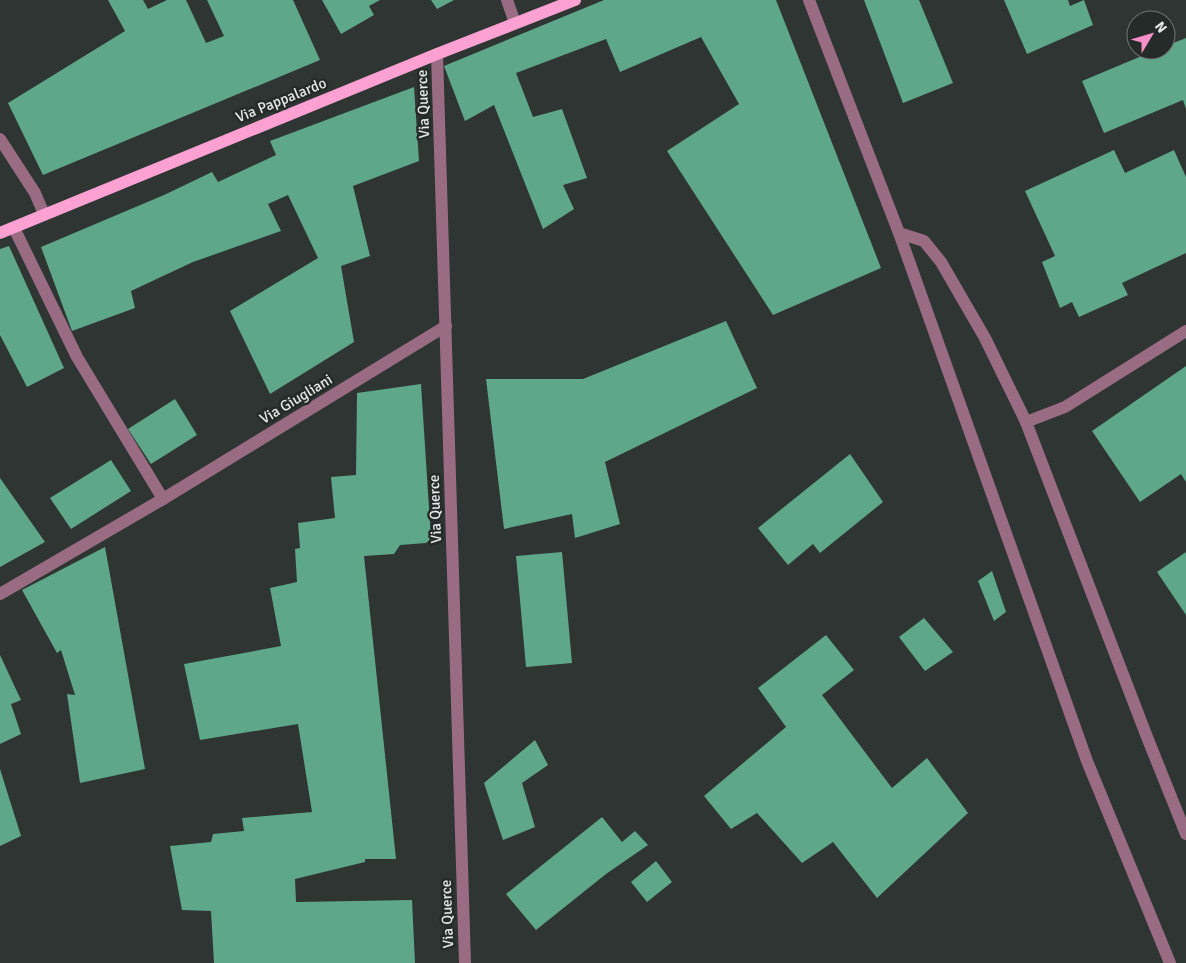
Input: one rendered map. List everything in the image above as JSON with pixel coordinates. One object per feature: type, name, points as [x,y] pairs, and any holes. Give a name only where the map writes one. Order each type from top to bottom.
[{"type":"main road","name":"Via Pappalardo","points":[[0,233],[437,54],[575,0]]},
{"type":"street","points":[[508,0],[515,23]]},
{"type":"street","points":[[809,0],[899,233],[1087,761],[1170,963]]},
{"type":"street","name":"Via Querce","points":[[437,54],[465,963]]},
{"type":"street","points":[[0,139],[35,192],[44,214]]},
{"type":"street","points":[[14,228],[77,357],[163,499]]},
{"type":"street","points":[[899,233],[924,241],[941,262],[985,338],[1026,422],[1186,834]]},
{"type":"street","name":"Via Giugliani","points":[[0,594],[163,499],[446,326]]},
{"type":"street","points":[[1026,422],[1065,407],[1186,331]]},
{"type":"building","points":[[108,0],[143,0],[148,9],[167,0],[186,0],[206,43],[224,36],[207,0],[293,0],[320,60],[43,175],[8,103],[125,31]]},
{"type":"building","points":[[322,0],[380,0],[369,6],[374,15],[341,34]]},
{"type":"building","points":[[431,0],[454,0],[437,9]]},
{"type":"building","points":[[604,0],[776,0],[881,268],[773,315],[667,151],[739,104],[701,37],[620,72],[606,39],[516,73],[533,117],[562,109],[587,178],[563,185],[574,209],[543,229],[494,105],[465,121],[444,66]]},
{"type":"building","points":[[864,0],[919,0],[953,83],[903,103]]},
{"type":"building","points":[[1004,0],[1068,0],[1070,6],[1084,0],[1093,25],[1027,54]]},
{"type":"building","points":[[1186,38],[1186,109],[1183,100],[1104,133],[1082,81],[1132,60],[1176,60],[1176,42]]},
{"type":"building","points":[[414,87],[419,161],[353,186],[370,256],[341,266],[354,342],[270,394],[230,311],[318,258],[288,195],[268,204],[281,231],[193,262],[131,291],[135,308],[72,331],[41,247],[164,195],[212,172],[218,182],[276,155],[270,141]]},
{"type":"building","points":[[1114,150],[1125,173],[1174,150],[1186,177],[1186,253],[1122,283],[1128,295],[1079,317],[1072,302],[1060,308],[1042,262],[1055,256],[1025,191]]},
{"type":"building","points":[[9,246],[64,368],[27,387],[0,335],[0,249]]},
{"type":"building","points":[[726,321],[757,388],[605,462],[620,524],[575,538],[572,514],[504,529],[486,379],[583,379]]},
{"type":"building","points":[[1186,366],[1186,482],[1181,474],[1140,502],[1092,431]]},
{"type":"building","points":[[421,384],[431,539],[426,543],[400,545],[394,554],[364,556],[396,859],[365,859],[365,862],[295,879],[296,902],[412,900],[415,963],[214,963],[211,911],[182,910],[170,846],[211,842],[213,834],[244,831],[242,818],[312,812],[298,724],[200,740],[184,664],[281,646],[270,588],[297,582],[295,549],[300,548],[298,523],[335,518],[331,477],[356,475],[357,393]]},
{"type":"building","points":[[175,399],[197,435],[151,464],[128,429]]},
{"type":"building","points":[[850,454],[883,502],[820,553],[813,544],[788,565],[758,528]]},
{"type":"building","points":[[111,460],[131,491],[71,529],[50,498]]},
{"type":"building","points":[[0,478],[45,542],[0,567]]},
{"type":"building","points":[[105,547],[145,769],[80,783],[67,694],[75,695],[61,650],[57,653],[22,590]]},
{"type":"building","points":[[562,552],[572,663],[526,667],[516,556]]},
{"type":"building","points":[[1186,552],[1186,615],[1157,572]]},
{"type":"building","points":[[992,571],[1006,612],[994,621],[978,581]]},
{"type":"building","points":[[924,618],[953,652],[925,671],[899,637]]},
{"type":"building","points":[[826,635],[854,670],[822,695],[892,788],[927,758],[968,813],[877,898],[833,842],[802,863],[757,813],[731,829],[704,796],[786,727],[758,688]]},
{"type":"building","points":[[0,655],[21,700],[11,704],[21,734],[0,744]]},
{"type":"building","points":[[535,740],[548,765],[522,783],[535,827],[503,840],[484,783]]},
{"type":"building","points":[[0,769],[21,836],[0,846]]},
{"type":"building","points":[[602,817],[622,842],[635,831],[648,845],[606,874],[536,930],[506,894]]},
{"type":"building","points":[[656,861],[672,882],[647,902],[631,882]]}]
